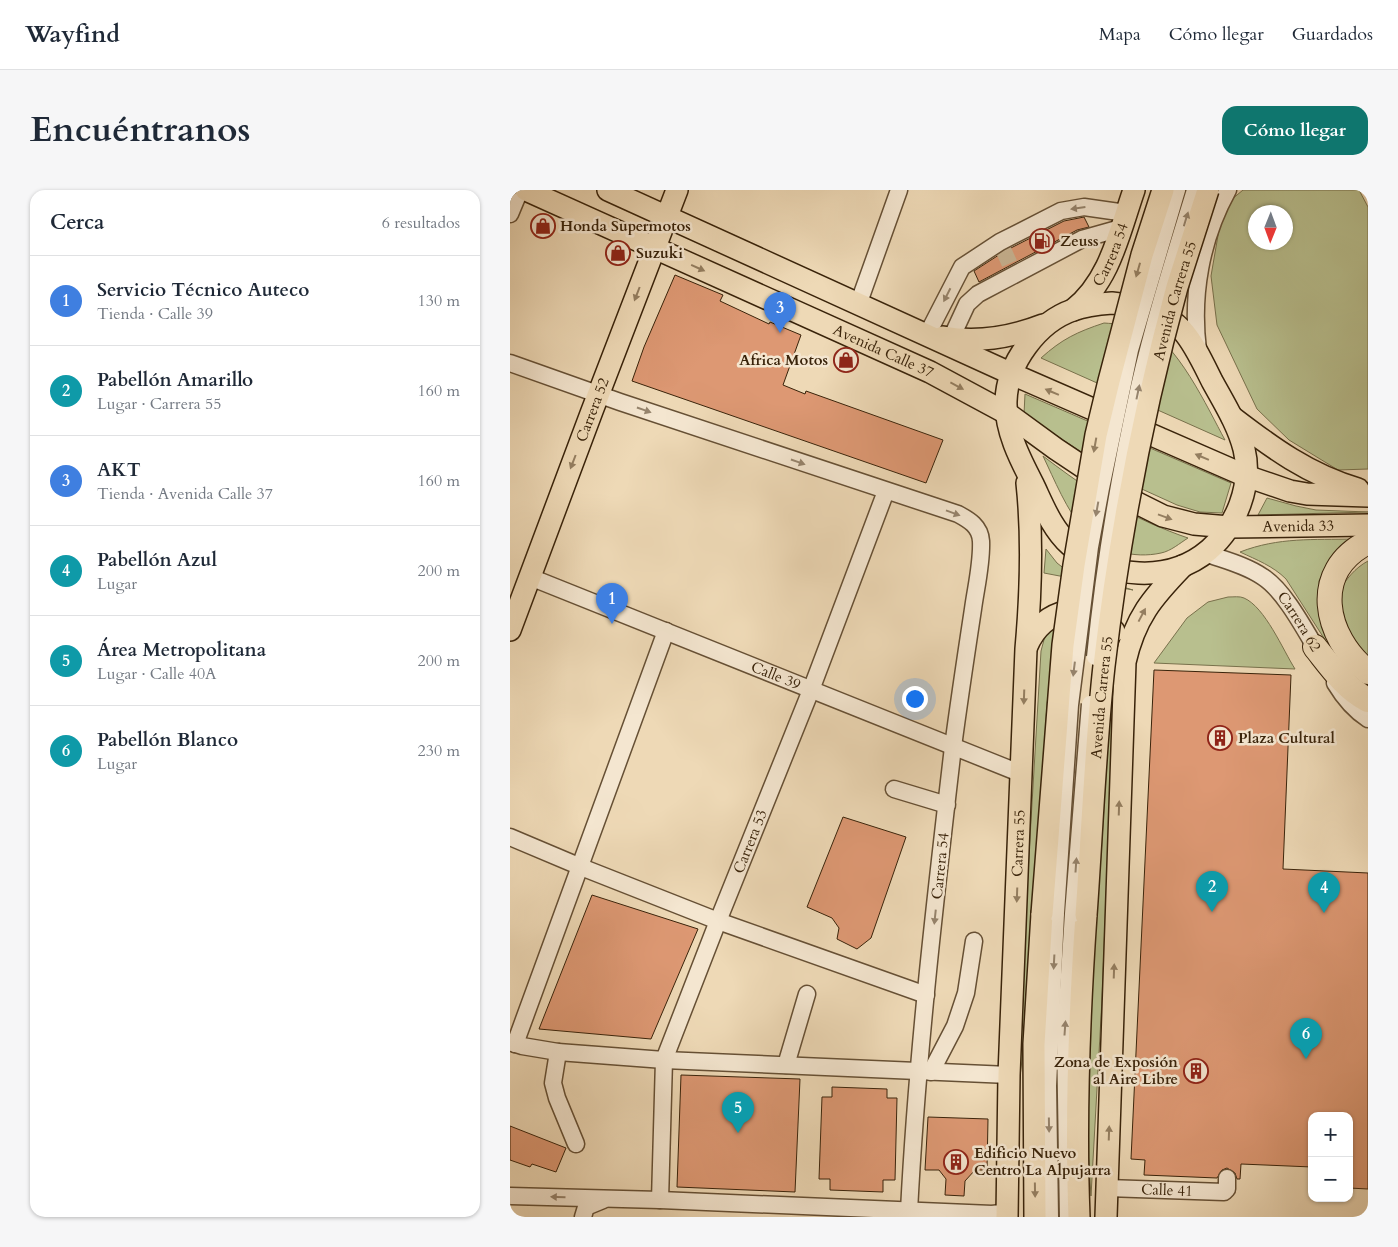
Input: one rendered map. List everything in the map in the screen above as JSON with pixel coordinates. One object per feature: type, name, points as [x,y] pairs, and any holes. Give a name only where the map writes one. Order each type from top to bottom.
[{"type":"highway","points":[[1368,542],[1350,553],[1341,563],[1331,582],[1329,599],[1333,625],[1338,636],[1357,663],[1368,672]]},
{"type":"highway","points":[[1315,647],[1341,679],[1356,693],[1368,700]]},
{"type":"main road","name":"Avenida Calle 37","points":[[526,190],[930,372],[1008,414],[1076,464],[1149,511],[1178,521],[1229,527]]},
{"type":"main road","name":"Avenida Calle 37","points":[[608,190],[858,305],[927,335],[949,342],[1012,374],[1246,476]]},
{"type":"main road","name":"Carrera 52","points":[[510,630],[514,606],[530,577],[677,190]]},
{"type":"main road","points":[[1035,1217],[1033,1083],[1035,1007],[1049,914],[1063,645],[1096,436],[1142,255],[1163,190]]},
{"type":"main road","name":"Avenida Carrera 55","points":[[1079,1217],[1077,1056],[1079,914],[1104,668],[1124,526],[1138,451],[1178,285],[1208,190]]},
{"type":"main road","name":"Carrera 54","points":[[1073,310],[1086,299],[1102,276],[1126,203]]},
{"type":"main road","points":[[949,342],[1015,334],[1051,322],[1073,310],[1092,304],[1128,304],[1145,308],[1161,315],[1182,330],[1232,417],[1244,448],[1246,476],[1245,489],[1238,511],[1229,527],[1214,545],[1184,565],[1162,572],[1132,573],[1102,566],[1087,558],[1069,544],[1058,532],[1025,469],[1014,442],[1006,401],[1012,374],[1019,359],[1040,331],[1051,322]]},
{"type":"main road","points":[[1232,417],[1274,448],[1310,471],[1338,483],[1368,492]]},
{"type":"main road","name":"Carrera 55","points":[[1007,1213],[1009,1075],[1026,649],[1032,555],[1025,469]]},
{"type":"main road","name":"Avenida 33","points":[[1246,476],[1290,491],[1307,494],[1368,496]]},
{"type":"main road","name":"Avenida 33","points":[[1229,527],[1368,525]]},
{"type":"main road","points":[[1125,662],[1134,630],[1145,609],[1184,565]]},
{"type":"main road","points":[[1026,649],[1032,635],[1041,624],[1053,616],[1067,611],[1082,611],[1096,615],[1108,623],[1117,634],[1123,648],[1125,662],[1106,1217]]},
{"type":"main road","points":[[1008,1158],[1033,1083]]},
{"type":"street","points":[[510,214],[520,190]]},
{"type":"street","points":[[858,305],[899,190]]},
{"type":"street","points":[[1050,1217],[1048,1086],[1049,914],[1070,705],[1090,547],[1101,488],[1130,350],[1177,190]]},
{"type":"street","points":[[1068,1217],[1065,1035],[1079,914],[1085,755],[1100,610],[1117,497],[1141,378],[1157,314],[1195,190]]},
{"type":"street","points":[[1201,190],[1216,215]]},
{"type":"street","points":[[1199,357],[1195,302],[1198,281],[1202,260],[1216,215],[1228,190]]},
{"type":"street","points":[[927,335],[962,267],[1035,229],[1061,211],[1126,203]]},
{"type":"street","points":[[949,342],[967,304],[978,294],[1012,271],[1045,254],[1082,239],[1126,203]]},
{"type":"street","points":[[510,363],[886,492]]},
{"type":"street","name":"Carrera 54","points":[[886,492],[958,514],[974,524],[979,532],[980,548],[953,747],[926,994],[925,1072],[909,1211]]},
{"type":"street","name":"Carrera 53","points":[[660,1200],[664,1060],[811,690],[886,492]]},
{"type":"street","name":"Carrera 62","points":[[1205,552],[1250,569],[1270,582],[1281,594],[1347,701],[1358,713],[1368,720]]},
{"type":"street","name":"Calle 39","points":[[530,577],[1022,774]]},
{"type":"street","points":[[666,631],[581,867],[512,1043],[558,1052],[664,1060],[1009,1075]]},
{"type":"street","points":[[894,789],[947,805]]},
{"type":"street","points":[[510,836],[581,867],[718,921],[926,994]]},
{"type":"street","points":[[925,1072],[955,1026],[966,993],[974,941]]},
{"type":"street","points":[[786,1065],[807,994]]},
{"type":"street","points":[[558,1052],[553,1083],[557,1098],[576,1144]]},
{"type":"street","name":"Calle 41","points":[[1107,1188],[1226,1185]]},
{"type":"street","points":[[510,1196],[660,1200],[992,1214],[1007,1213]]},
{"type":"street","points":[[583,1217],[586,1207],[594,1202],[608,1199]]},
{"type":"green space","points":[[1243,190],[1359,190],[1368,207],[1368,469],[1338,470],[1289,440],[1257,409],[1217,325],[1211,276],[1220,224],[1231,200]]},
{"type":"green space","points":[[1104,323],[1142,328],[1155,335],[1167,346],[1190,376],[1225,440],[1041,358],[1070,337]]},
{"type":"green space","points":[[1025,394],[1231,483],[1222,513],[1200,512],[1177,505],[1113,473],[1024,414]]},
{"type":"green space","points":[[1043,456],[1123,510],[1188,538],[1168,551],[1151,555],[1119,552],[1100,543],[1084,530],[1072,514]]},
{"type":"green space","points":[[1267,498],[1316,510],[1368,512],[1258,515]]},
{"type":"green space","points":[[1354,539],[1332,559],[1324,571],[1319,581],[1320,597],[1368,682],[1368,688],[1345,671],[1286,579],[1270,567],[1240,552],[1254,547],[1282,542]]},
{"type":"green space","points":[[1046,549],[1057,563],[1066,570],[1133,590],[1044,573]]},
{"type":"green space","points":[[1368,561],[1368,660],[1346,637],[1339,592],[1351,574]]},
{"type":"green space","points":[[1228,597],[1244,598],[1259,610],[1273,630],[1295,669],[1154,663],[1187,618],[1208,602]]},
{"type":"green space","points":[[1092,624],[1116,648],[1102,999],[1091,1196],[1087,1134],[1092,960],[1101,856],[1113,658],[1054,650],[1047,704],[1028,1011],[1018,1093],[1024,940],[1041,651],[1045,636],[1052,626]]},
{"type":"building","name":"Zeuss","points":[[1084,217],[1089,227],[1077,230],[979,282],[974,271],[1005,251],[1064,221]]},
{"type":"building","points":[[675,275],[723,295],[720,301],[769,324],[770,322],[801,335],[783,385],[805,394],[806,391],[943,440],[926,483],[632,381],[644,347]]},
{"type":"building","points":[[1154,670],[1291,675],[1283,869],[1368,873],[1368,1189],[1353,1188],[1353,1112],[1308,1112],[1308,1167],[1241,1164],[1240,1179],[1237,1179],[1235,1173],[1227,1168],[1222,1170],[1217,1178],[1144,1175],[1145,1160],[1131,1159]]},
{"type":"building","points":[[843,817],[906,837],[871,938],[857,949],[837,939],[839,928],[832,918],[807,907]]},
{"type":"building","points":[[592,895],[698,929],[651,1039],[539,1029]]},
{"type":"building","points":[[681,1075],[800,1079],[795,1192],[677,1187]]},
{"type":"building","points":[[832,1087],[887,1089],[887,1098],[897,1098],[895,1180],[883,1180],[883,1192],[830,1190],[830,1179],[819,1179],[822,1097],[832,1097]]},
{"type":"building","name":"Edificio Nuevo Centro La Alpujarra","points":[[928,1117],[988,1119],[987,1170],[975,1170],[965,1181],[964,1196],[945,1195],[946,1179],[939,1170],[925,1170]]},
{"type":"building","points":[[510,1126],[566,1148],[556,1172],[532,1164],[530,1167],[510,1160]]},
{"type":"tunnel","points":[[1037,233],[1044,251]]},
{"type":"tunnel","points":[[1003,249],[1011,267]]},
{"type":"place","name":"Honda Supermotos","points":[[543,226]]},
{"type":"place","name":"Zeuss","points":[[1042,241]]},
{"type":"place","name":"Suzuki","points":[[618,253]]},
{"type":"place","name":"AKT","points":[[780,333]]},
{"type":"place","name":"Africa Motos","points":[[846,360]]},
{"type":"place","name":"Servicio Técnico Auteco","points":[[612,624]]},
{"type":"place","name":"Plaza Cultural","points":[[1220,738]]},
{"type":"place","name":"Pabellón Amarillo","points":[[1212,912]]},
{"type":"place","name":"Pabellón Azul","points":[[1324,913]]},
{"type":"place","name":"Pabellón Blanco","points":[[1306,1059]]},
{"type":"place","name":"Zona de Exposión al Aire Libre","points":[[1196,1071]]},
{"type":"place","name":"Área Metropolitana","points":[[738,1133]]},
{"type":"place","name":"Edificio Nuevo Centro La Alpujarra","points":[[956,1162]]}]
